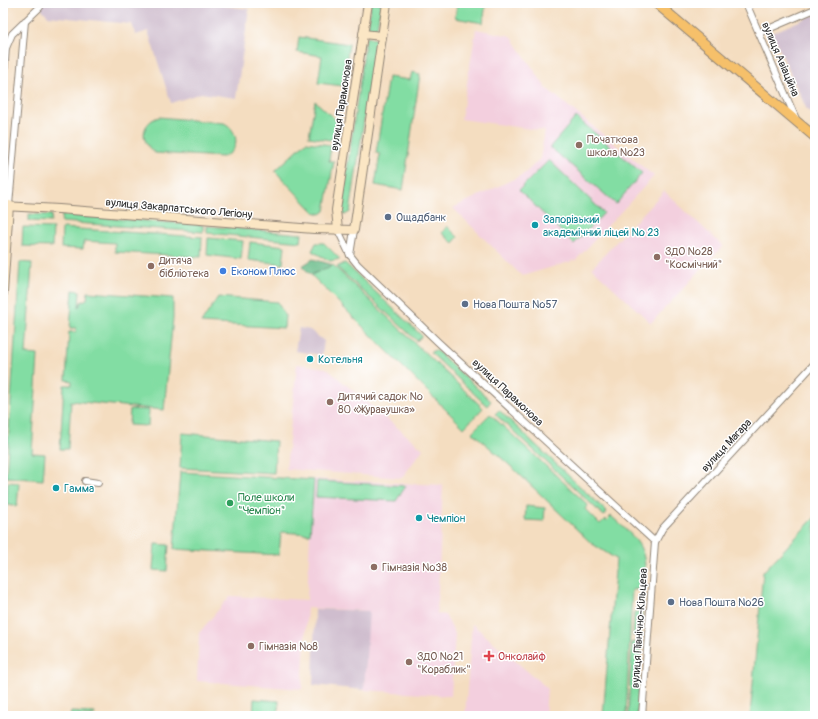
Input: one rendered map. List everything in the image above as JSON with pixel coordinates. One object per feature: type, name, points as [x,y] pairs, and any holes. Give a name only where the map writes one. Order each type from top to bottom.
[{"type":"main road","points":[[656,3],[815,137]]},
{"type":"street","points":[[3,88],[4,47],[12,34],[40,7],[40,3]]},
{"type":"street","name":"вулиця Парамонова","points":[[368,3],[336,210],[338,230],[350,255],[358,265],[438,342],[655,542]]},
{"type":"street","points":[[350,255],[387,3]]},
{"type":"street","name":"вулиця Авіаційна","points":[[746,3],[797,122]]},
{"type":"street","points":[[759,33],[815,9]]},
{"type":"street","points":[[3,293],[6,205],[25,21]]},
{"type":"street","points":[[363,34],[382,36]]},
{"type":"street","name":"вулиця Закарпатського Легіону","points":[[6,205],[314,229],[354,230]]},
{"type":"street","name":"вулиця Магара","points":[[655,542],[662,529],[815,363]]},
{"type":"street","points":[[85,481],[98,483]]},
{"type":"street","name":"вулиця Північно-Кільцева","points":[[642,716],[655,542]]},
{"type":"shaded area","points":[[40,3],[220,3],[225,6],[249,9],[236,98],[201,93],[171,103],[148,31],[136,35],[132,24],[48,16],[40,7]]},
{"type":"shaded area","points":[[815,14],[815,117],[807,110],[772,33]]},
{"type":"shaded area","name":"Початкова школа №23","points":[[476,29],[511,36],[546,88],[654,176],[576,260],[522,276],[453,208],[524,174],[540,159],[545,131],[461,119]]},
{"type":"shaded area","name":"ЗДО №28 \"Космічний\"","points":[[664,191],[723,246],[651,323],[592,268]]},
{"type":"shaded area","points":[[299,328],[310,330],[324,341],[322,355],[295,351]]},
{"type":"shaded area","name":"Дитячий садок № 80 «Журавушка»","points":[[297,364],[326,368],[423,449],[402,478],[286,469]]},
{"type":"shaded area","points":[[285,478],[443,485],[437,614],[445,615],[455,634],[451,696],[364,690],[368,611],[307,608],[302,689],[197,681],[199,633],[230,596],[307,600],[310,534],[281,532]]},
{"type":"shaded area","points":[[315,609],[369,611],[364,690],[313,685]]},
{"type":"shaded area","name":"Онколайф","points":[[472,624],[547,688],[545,716],[465,716]]},
{"type":"green space","points":[[371,3],[381,3],[377,27],[375,30],[368,29]]},
{"type":"green space","points":[[457,3],[486,3],[483,23],[455,18]]},
{"type":"green space","points":[[299,37],[349,44],[343,86],[318,83],[322,56],[297,52]]},
{"type":"green space","points":[[369,37],[376,41],[350,212],[345,215],[341,211],[366,38]]},
{"type":"green space","points":[[412,72],[420,74],[403,190],[375,185],[380,154],[376,153],[388,77],[410,80]]},
{"type":"green space","points":[[315,101],[338,122],[337,136],[330,140],[309,137]]},
{"type":"green space","points":[[159,117],[224,123],[230,127],[234,134],[236,141],[234,148],[229,154],[223,157],[155,153],[147,144],[144,133],[148,124]]},
{"type":"green space","points":[[576,117],[642,173],[616,204],[550,147]]},
{"type":"green space","points":[[306,142],[331,145],[329,161],[334,161],[325,211],[321,214],[314,212],[275,171]]},
{"type":"green space","points":[[549,160],[604,213],[574,244],[519,190]]},
{"type":"green space","points":[[29,214],[52,215],[51,222],[29,221]]},
{"type":"green space","points":[[62,215],[203,225],[203,232],[61,222]]},
{"type":"green space","points":[[207,226],[302,234],[301,242],[207,233]]},
{"type":"green space","points":[[447,226],[458,237],[453,243],[442,233]]},
{"type":"green space","points":[[23,227],[53,228],[52,247],[22,246]]},
{"type":"green space","points":[[62,228],[202,237],[201,257],[115,252],[115,243],[84,241],[83,249],[61,248]]},
{"type":"green space","points":[[208,238],[243,241],[241,259],[207,255]]},
{"type":"green space","points":[[250,242],[285,246],[283,264],[248,260]]},
{"type":"green space","points":[[316,243],[324,243],[340,259],[330,261],[312,251]]},
{"type":"green space","points":[[313,259],[333,265],[311,275],[302,266]]},
{"type":"green space","points":[[20,262],[32,263],[26,354],[38,355],[32,453],[45,454],[43,480],[6,477]]},
{"type":"green space","points":[[345,263],[422,336],[417,341],[337,267]]},
{"type":"green space","points":[[333,265],[483,408],[464,428],[311,275]]},
{"type":"green space","points":[[73,290],[80,291],[79,307],[81,302],[87,299],[88,292],[173,298],[173,318],[164,410],[71,401],[68,449],[60,449],[64,385],[72,385],[72,381],[66,380],[69,332],[76,332],[76,328],[70,328]]},
{"type":"green space","points":[[218,297],[277,302],[285,315],[284,328],[201,323]]},
{"type":"green space","points":[[436,350],[491,401],[487,406],[430,352]]},
{"type":"green space","points":[[130,409],[149,410],[148,426],[129,425]]},
{"type":"green space","points":[[499,410],[607,512],[604,516],[495,414]]},
{"type":"green space","points":[[490,414],[588,505],[585,509],[600,524],[611,516],[629,532],[640,547],[645,564],[645,575],[643,589],[632,590],[626,716],[603,716],[616,559],[591,543],[515,470],[472,432]]},
{"type":"green space","points":[[182,433],[276,441],[274,473],[180,468]]},
{"type":"green space","name":"Поле школи \"Чемпіон\"","points":[[180,472],[314,480],[310,534],[281,532],[279,555],[174,549]]},
{"type":"green space","points":[[317,481],[406,486],[396,501],[316,497]]},
{"type":"green space","points":[[8,482],[19,483],[17,506],[7,505]]},
{"type":"green space","points":[[526,506],[545,508],[544,521],[525,520]]},
{"type":"green space","points":[[815,517],[815,716],[750,716],[763,572]]},
{"type":"green space","points":[[155,544],[169,545],[167,571],[153,570]]},
{"type":"green space","points":[[634,612],[642,612],[641,636],[633,636]]},
{"type":"green space","points":[[632,642],[641,643],[637,716],[628,716]]},
{"type":"green space","points":[[254,699],[279,701],[278,716],[253,716]]},
{"type":"green space","points":[[71,712],[95,713],[94,716],[70,716]]},
{"type":"place","name":"Початкова школа №23","points":[[579,145]]},
{"type":"place","name":"Ощадбанк","points":[[388,217]]},
{"type":"place","name":"Запорізький академічний ліцей № 23","points":[[535,225]]},
{"type":"place","name":"ЗДО №28 \"Космічний\"","points":[[657,257]]},
{"type":"place","name":"Дитяча бібліотека","points":[[151,266]]},
{"type":"place","name":"Економ Плюс","points":[[223,271]]},
{"type":"place","name":"Нова Пошта №57","points":[[465,304]]},
{"type":"place","name":"Котельня","points":[[310,359]]},
{"type":"place","name":"Дитячий садок № 80 «Журавушка»","points":[[330,402]]},
{"type":"place","name":"Гамма","points":[[56,488]]},
{"type":"place","name":"Поле школи \"Чемпіон\"","points":[[230,503]]},
{"type":"place","name":"Чемпіон","points":[[419,518]]},
{"type":"place","name":"Гімназія №38","points":[[374,567]]},
{"type":"place","name":"Нова Пошта №26","points":[[671,602]]},
{"type":"place","name":"Гімназія №8","points":[[251,646]]},
{"type":"place","name":"Онколайф","points":[[489,656]]},
{"type":"place","name":"ЗДО №21 \"Кораблик\"","points":[[409,662]]}]
